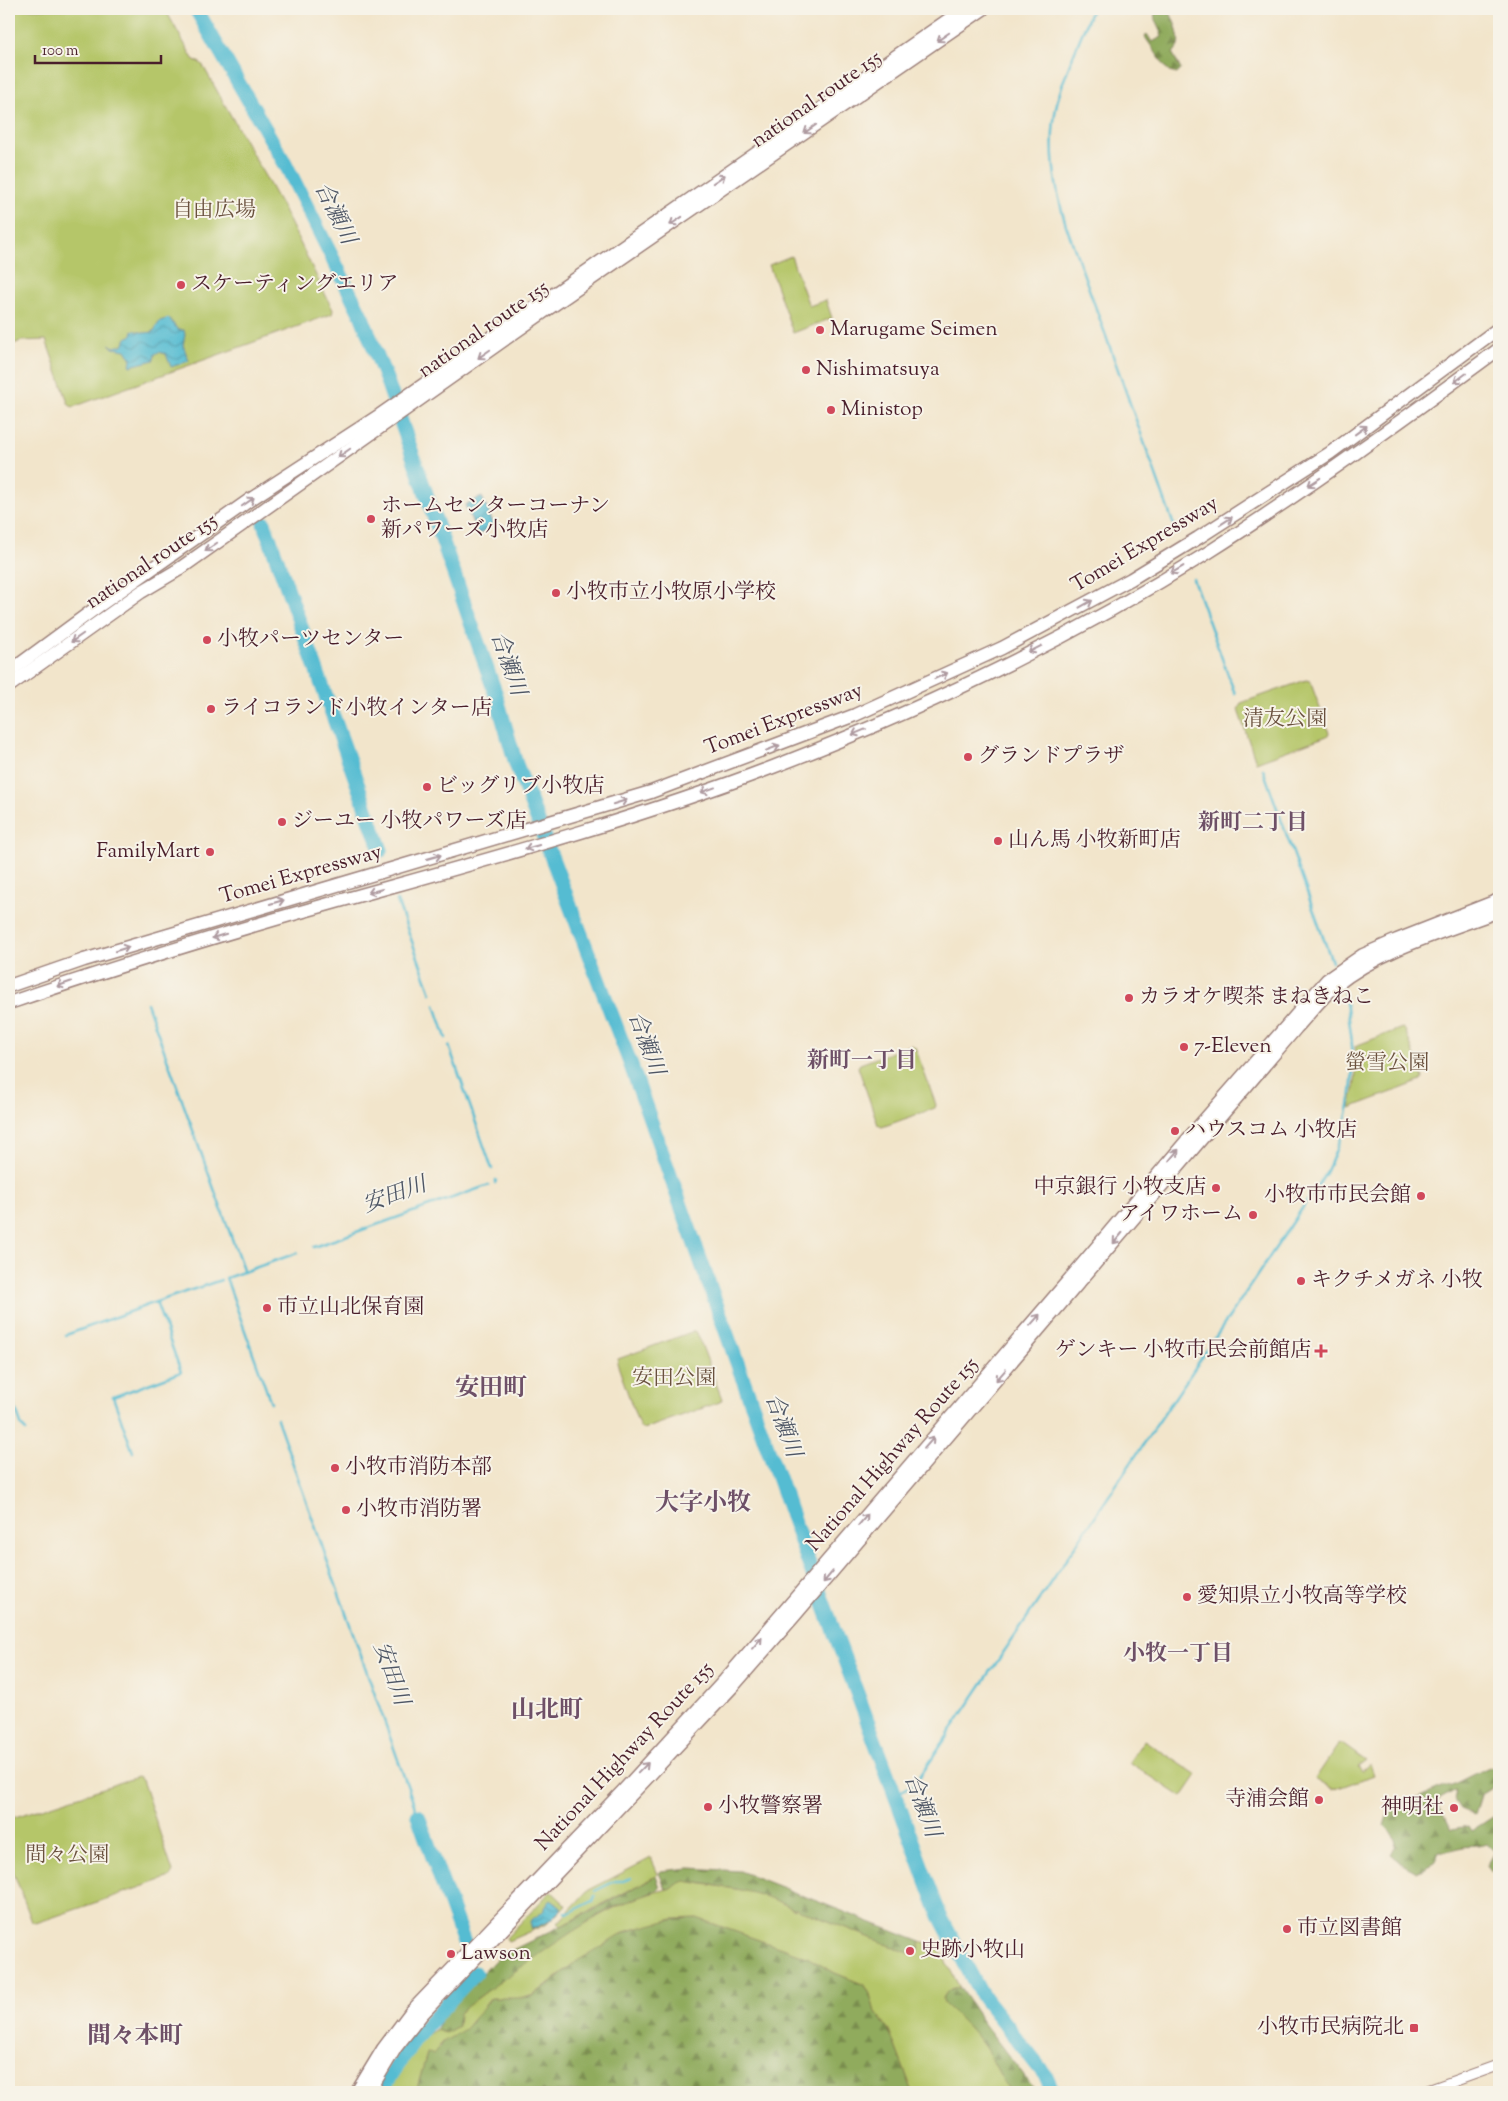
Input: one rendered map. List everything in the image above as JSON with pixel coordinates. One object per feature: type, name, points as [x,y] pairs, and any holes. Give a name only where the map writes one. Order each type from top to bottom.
[{"type":"highway","name":"national route 155","points":[[9,686],[141,592],[178,570],[408,401],[964,9]]},
{"type":"highway","name":"national route 155","points":[[408,401],[549,308],[983,9]]},
{"type":"highway","name":"Tomei Expressway","points":[[9,986],[84,960],[651,792],[855,715],[1002,648],[1130,580],[1330,453],[1499,328]]},
{"type":"highway","name":"Tomei Expressway","points":[[9,1003],[90,975],[276,919],[578,833],[654,809],[771,768],[904,712],[1074,630],[1207,553],[1338,466],[1499,349]]},
{"type":"highway","name":"national route 155","points":[[9,672],[100,605],[251,499],[368,421],[382,420]]},
{"type":"highway","name":"National Highway Route 155","points":[[901,1483],[1199,1126],[1327,980],[1363,955],[1499,900]]},
{"type":"highway","name":"National Highway Route 155","points":[[369,2092],[396,2047],[422,2014],[729,1683],[1335,986],[1367,964],[1399,949],[1499,911]]},
{"type":"highway","name":"National Highway Route 155","points":[[357,2092],[383,2049],[420,2002],[729,1683]]},
{"type":"main road","points":[[1424,2092],[1499,2065]]},
{"type":"green space","name":"自由広場","points":[[9,9],[165,9],[193,59],[202,64],[285,212],[333,310],[332,314],[73,407],[69,405],[46,340],[21,341],[9,346]]},
{"type":"green space","points":[[1157,9],[1168,9],[1176,27],[1179,42],[1173,54],[1181,70],[1177,74],[1169,72],[1145,37],[1147,34],[1152,42],[1162,37],[1155,19]]},
{"type":"green space","points":[[791,256],[809,306],[826,300],[832,318],[793,333],[769,265]]},
{"type":"green space","name":"清友公園","points":[[1306,680],[1310,681],[1329,733],[1327,736],[1256,762],[1238,710],[1241,703]]},
{"type":"green space","name":"螢雪公園","points":[[1402,1028],[1405,1030],[1423,1078],[1421,1081],[1350,1108],[1356,1077],[1355,1046]]},
{"type":"green space","points":[[911,1045],[915,1047],[936,1105],[935,1108],[882,1127],[878,1125],[858,1067],[860,1064]]},
{"type":"green space","name":"安田公園","points":[[694,1331],[697,1333],[722,1399],[720,1402],[644,1429],[640,1428],[617,1363],[618,1359]]},
{"type":"green space","points":[[1144,1740],[1197,1775],[1182,1797],[1129,1762]]},
{"type":"green space","points":[[1342,1744],[1366,1761],[1358,1767],[1362,1772],[1370,1766],[1374,1775],[1333,1790],[1315,1779],[1338,1745]]},
{"type":"green space","points":[[1499,1764],[1499,1784],[1481,1795],[1475,1815],[1460,1809],[1454,1800],[1456,1790],[1440,1799],[1437,1804],[1451,1829],[1468,1826],[1471,1831],[1499,1813],[1499,1867],[1492,1873],[1487,1866],[1495,1852],[1487,1844],[1438,1851],[1434,1863],[1417,1872],[1404,1865],[1391,1854],[1396,1842],[1384,1826],[1391,1812],[1422,1796],[1453,1785]]},
{"type":"green space","name":"間々公園","points":[[137,1777],[142,1780],[173,1872],[170,1877],[36,1923],[32,1922],[9,1860],[9,1819]]},
{"type":"green space","points":[[651,1858],[658,1874],[656,1876],[561,1926],[558,1923],[587,1891]]},
{"type":"green space","points":[[690,1868],[740,1871],[921,1942],[919,1951],[915,1955],[911,1954],[808,1913],[798,1911],[796,1908],[795,1910],[743,1891],[687,1882],[666,1889],[659,1873],[661,1871]]},
{"type":"green space","points":[[656,1876],[660,1887],[658,1890],[612,1908],[592,1919],[476,1999],[458,2017],[458,2026],[446,2033],[435,2030],[442,2017],[498,1957],[594,1910]]},
{"type":"green space","points":[[685,1881],[755,1893],[911,1954],[915,1955],[919,1951],[921,1942],[931,1946],[937,1945],[960,1988],[951,1989],[945,1994],[944,2004],[980,2040],[1010,2092],[913,2092],[889,2030],[875,2012],[870,1994],[865,1985],[835,1973],[807,1957],[697,1918],[673,1919],[627,1931],[574,1963],[534,1995],[523,1998],[491,1998],[465,2029],[443,2042],[433,2054],[427,2053],[417,2088],[414,2092],[386,2092],[419,2042],[435,2030],[446,2033],[458,2026],[459,2013],[505,1978],[597,1917],[631,1900],[670,1888]]},
{"type":"green space","points":[[551,1891],[566,1905],[547,1924],[508,1941],[506,1938]]},
{"type":"green space","points":[[697,1918],[807,1957],[835,1973],[865,1985],[870,1994],[875,2012],[889,2030],[913,2092],[414,2092],[417,2088],[427,2053],[440,2048],[443,2042],[472,2022],[474,2017],[491,1998],[530,1997],[602,1944],[647,1925],[663,1921]]},
{"type":"green space","points":[[957,1987],[960,1988],[982,2021],[1036,2092],[1010,2092],[979,2041],[944,2004],[943,2000],[947,1991]]},
{"type":"water","points":[[169,318],[178,330],[184,330],[183,345],[189,361],[171,367],[166,354],[159,352],[155,354],[154,360],[130,366],[131,358],[126,350],[113,348],[109,344],[114,347],[123,345],[126,338],[132,335],[133,330],[145,333],[153,332],[160,321]]},
{"type":"water","points":[[482,497],[494,525],[478,535],[465,505]]},
{"type":"water","points":[[551,1900],[562,1908],[550,1921],[532,1929],[532,1920],[542,1913]]},
{"type":"waterway","name":"合瀬川","points":[[196,9],[287,167],[362,317],[388,384],[496,695],[516,764],[629,1060],[809,1564],[940,1916],[981,1994],[1046,2076],[1053,2092]]},
{"type":"waterway","points":[[1092,9],[1068,67],[1054,118],[1053,149],[1058,195],[1066,225],[1177,534]]},
{"type":"waterway","points":[[264,523],[381,850]]},
{"type":"waterway","points":[[1193,579],[1235,694]]},
{"type":"waterway","points":[[1263,769],[1332,962]]},
{"type":"waterway","name":"安田川","points":[[397,901],[431,993]]},
{"type":"waterway","points":[[894,1795],[915,1784],[1326,1173],[1344,1128],[1352,1084],[1352,1041],[1344,993]]},
{"type":"waterway","points":[[147,1003],[244,1272]]},
{"type":"waterway","name":"安田川","points":[[435,1005],[446,1038]]},
{"type":"waterway","name":"安田川","points":[[449,1046],[492,1169]]},
{"type":"waterway","name":"安田川","points":[[314,1247],[489,1185]]},
{"type":"waterway","name":"安田川","points":[[271,1403],[226,1278],[297,1253]]},
{"type":"waterway","points":[[133,1452],[113,1397],[181,1372],[156,1302],[221,1280]]},
{"type":"waterway","points":[[66,1335],[156,1302]]},
{"type":"waterway","points":[[9,1390],[22,1427],[26,1431]]},
{"type":"waterway","name":"安田川","points":[[277,1419],[418,1816]]},
{"type":"waterway","name":"安田川","points":[[418,1816],[464,1943]]},
{"type":"waterway","points":[[595,1891],[615,1881],[631,1878]]},
{"type":"waterway","points":[[565,1912],[569,1913],[593,1901],[595,1896]]},
{"type":"waterway","name":"安田川","points":[[381,2092],[423,2029],[475,1973]]},
{"type":"place","name":"スケーティングエリア","points":[[181,285]]},
{"type":"place","name":"Marugame Seimen","points":[[820,330]]},
{"type":"place","name":"Nishimatsuya","points":[[806,370]]},
{"type":"place","name":"Ministop","points":[[831,410]]},
{"type":"place","name":"ホームセンターコーナン 新パワーズ小牧店","points":[[371,519]]},
{"type":"place","name":"小牧市立小牧原小学校","points":[[556,593]]},
{"type":"place","name":"小牧パーツセンター","points":[[207,640]]},
{"type":"place","name":"ライコランド小牧インター店","points":[[211,709]]},
{"type":"place","name":"グランドプラザ","points":[[968,757]]},
{"type":"place","name":"ビッグリブ小牧店","points":[[427,787]]},
{"type":"place","name":"ジーユー 小牧パワーズ店","points":[[282,822]]},
{"type":"place","name":"山ん馬 小牧新町店","points":[[998,841]]},
{"type":"place","name":"FamilyMart","points":[[210,852]]},
{"type":"place","name":"カラオケ喫茶 まねきねこ","points":[[1129,998]]},
{"type":"place","name":"7-Eleven","points":[[1184,1047]]},
{"type":"place","name":"ハウスコム 小牧店","points":[[1175,1131]]},
{"type":"place","name":"中京銀行 小牧支店","points":[[1216,1188]]},
{"type":"place","name":"小牧市市民会館","points":[[1421,1196]]},
{"type":"place","name":"アイワホーム","points":[[1253,1215]]},
{"type":"place","name":"キクチメガネ 小牧","points":[[1301,1281]]},
{"type":"place","name":"市立山北保育園","points":[[267,1308]]},
{"type":"place","name":"ゲンキー 小牧市民会前館店","points":[[1321,1351]]},
{"type":"place","name":"小牧市消防本部","points":[[335,1468]]},
{"type":"place","name":"小牧市消防署","points":[[346,1510]]},
{"type":"place","name":"愛知県立小牧高等学校","points":[[1187,1597]]},
{"type":"place","name":"寺浦会館","points":[[1319,1800]]},
{"type":"place","name":"小牧警察署","points":[[708,1807]]},
{"type":"place","name":"神明社","points":[[1454,1808]]},
{"type":"place","name":"市立図書館","points":[[1287,1929]]},
{"type":"place","name":"史跡小牧山","points":[[910,1951]]},
{"type":"place","name":"Lawson","points":[[451,1954]]},
{"type":"place","name":"小牧市民病院北","points":[[1414,2028]]},
{"type":"district","name":"新町二丁目","points":[[1253,824]]},
{"type":"district","name":"新町一丁目","points":[[862,1062]]},
{"type":"district","name":"安田町","points":[[491,1389]]},
{"type":"district","name":"大字小牧","points":[[703,1504]]},
{"type":"district","name":"小牧一丁目","points":[[1178,1655]]},
{"type":"district","name":"山北町","points":[[547,1711]]},
{"type":"district","name":"間々本町","points":[[135,2037]]}]
